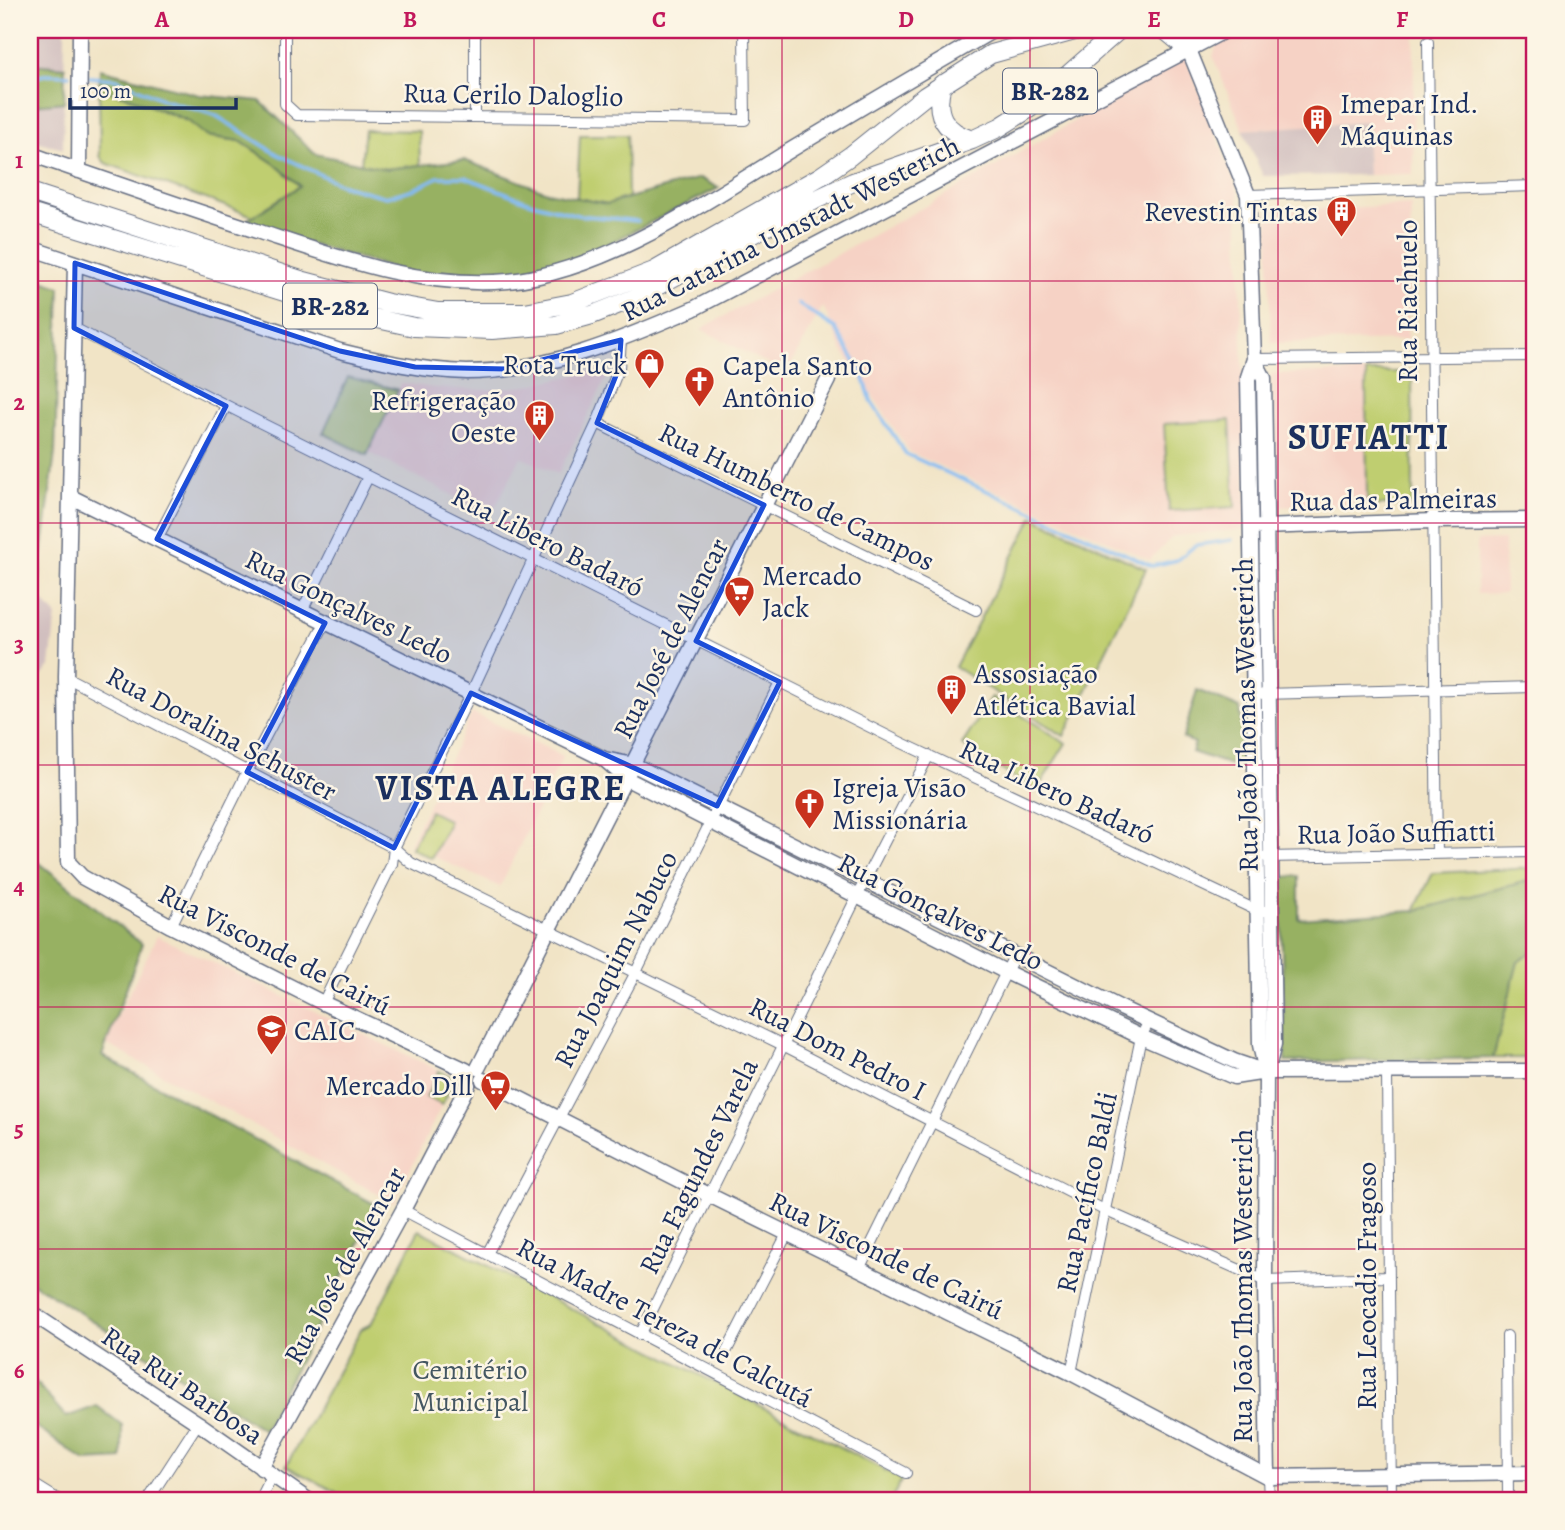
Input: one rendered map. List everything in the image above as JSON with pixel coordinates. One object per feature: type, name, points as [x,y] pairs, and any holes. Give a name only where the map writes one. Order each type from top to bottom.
[{"type":"highway","name":"BR-282","points":[[30,192],[304,281],[388,303],[438,312],[525,312],[591,297],[654,271],[821,176],[942,84],[991,54],[1078,30]]},
{"type":"highway","name":"BR-282","points":[[30,213],[355,314],[436,329],[514,329],[556,325],[593,315],[637,298],[828,194],[882,170],[972,140],[1000,127],[1030,108],[1119,30]]},
{"type":"highway","points":[[1165,30],[1189,50]]},
{"type":"highway","points":[[1185,30],[1189,50]]},
{"type":"highway","points":[[942,84],[938,98],[940,113],[947,126],[958,135],[972,140]]},
{"type":"street","points":[[79,171],[80,30]]},
{"type":"street","name":"Rua Cerilo Daloglio","points":[[285,30],[285,104],[297,115],[745,120],[744,30]]},
{"type":"street","points":[[475,30],[475,116]]},
{"type":"street","points":[[30,154],[352,262],[414,276],[461,281],[508,281],[553,273],[583,264],[625,246],[718,194],[994,30]]},
{"type":"street","name":"Rua Catarina Umstadt Westerich","points":[[30,248],[340,351],[415,367],[466,372],[506,369],[555,360],[621,340],[693,309],[1226,30]]},
{"type":"street","name":"Rua Riachuelo","points":[[1428,42],[1437,854]]},
{"type":"street","name":"Rua João Thomas Westerich","points":[[1189,50],[1248,195],[1254,359],[1248,377],[1252,695],[1262,788],[1265,911],[1266,990],[1260,1045],[1266,1072],[1265,1281],[1269,1500]]},
{"type":"street","points":[[1248,195],[1535,186]]},
{"type":"street","points":[[66,677],[75,263]]},
{"type":"street","name":"Rua Libero Badaró","points":[[74,328],[696,641],[929,755],[1265,911]]},
{"type":"street","points":[[323,1003],[392,864],[394,848],[471,693],[597,423],[619,368],[621,340]]},
{"type":"street","points":[[1254,359],[1535,355]]},
{"type":"street","name":"Rua João Thomas Westerich","points":[[1254,359],[1264,378],[1267,526],[1268,694],[1262,788]]},
{"type":"street","name":"Rua José de Alencar","points":[[260,1500],[267,1472],[468,1085],[477,1086],[476,1072],[828,380]]},
{"type":"street","points":[[157,538],[226,406]]},
{"type":"street","name":"Rua Humberto de Campos","points":[[597,423],[976,610]]},
{"type":"street","points":[[1250,451],[1265,451]]},
{"type":"street","points":[[302,611],[368,477]]},
{"type":"street","name":"Rua Gonçalves Ledo","points":[[71,497],[604,759],[627,779],[1006,972],[1141,1037],[1234,1077],[1266,1072],[1535,1071]]},
{"type":"street","name":"Rua das Palmeiras","points":[[1251,527],[1535,520]]},
{"type":"street","points":[[1252,615],[1268,615]]},
{"type":"street","points":[[171,926],[325,623]]},
{"type":"street","name":"Rua Doralina Schuster","points":[[66,677],[394,848]]},
{"type":"street","name":"Rua Visconde de Cairú","points":[[66,677],[68,862],[82,877],[171,926],[323,1003],[476,1072],[558,1120],[1071,1373],[1268,1477]]},
{"type":"street","name":"Rua Joaquim Nabuco","points":[[487,1254],[636,972],[780,682]]},
{"type":"street","points":[[1252,695],[1535,687]]},
{"type":"street","name":"Rua Fagundes Varela","points":[[640,1335],[929,755]]},
{"type":"street","name":"Rua Gonçalves Ledo","points":[[604,759],[634,765],[1086,991],[1234,1061],[1266,1072]]},
{"type":"street","points":[[782,859],[790,842]]},
{"type":"street","name":"Rua Dom Pedro I","points":[[394,848],[411,863],[783,1045],[1104,1210],[1265,1281]]},
{"type":"street","name":"Rua João Suffiatti","points":[[1264,857],[1535,852]]},
{"type":"street","points":[[930,933],[938,917]]},
{"type":"street","points":[[859,1269],[1014,956]]},
{"type":"street","points":[[1078,1007],[1086,991]]},
{"type":"street","name":"Rua Pacífico Baldi","points":[[1071,1373],[1141,1037],[1149,1021]]},
{"type":"street","name":"Rua Leocadio Fragoso","points":[[1387,1072],[1391,1500]]},
{"type":"street","name":"Rua Madre Tereza de Calcutá","points":[[403,1210],[906,1474]]},
{"type":"street","points":[[727,1350],[787,1234]]},
{"type":"street","points":[[1265,1281],[1387,1277]]},
{"type":"street","name":"Rua Rui Barbosa","points":[[30,1312],[198,1423],[308,1500]]},
{"type":"street","points":[[1507,1336],[1508,1500]]},
{"type":"street","points":[[148,1500],[198,1423]]},
{"type":"street","points":[[1268,1477],[1535,1474]]},
{"type":"street","points":[[30,1482],[59,1500]]},
{"type":"highlighted area","points":[[75,263],[340,351],[415,367],[506,369],[621,340],[619,368],[597,423],[764,505],[696,641],[780,682],[717,806],[471,693],[394,848],[247,772],[325,623],[157,539],[226,406],[74,328]]},
{"type":"shaded area","points":[[30,30],[65,30],[63,149],[30,139]]},
{"type":"shaded area","points":[[1240,30],[1414,30],[1413,174],[1368,175],[1366,122],[1243,130],[1213,57],[1217,43]]},
{"type":"shaded area","points":[[1186,57],[1238,192],[1247,529],[1173,536],[1150,560],[910,452],[842,350],[823,306],[786,373],[701,329],[933,202]]},
{"type":"shaded area","name":"Imepar Ind. Máquinas","points":[[1366,122],[1368,175],[1263,176],[1243,130]]},
{"type":"shaded area","points":[[1411,205],[1407,340],[1271,343],[1268,211]]},
{"type":"shaded area","points":[[602,369],[608,371],[607,377],[558,474],[521,457],[491,515],[366,451],[401,383],[434,388],[484,390],[526,386]]},
{"type":"shaded area","points":[[1366,372],[1367,505],[1273,507],[1271,374]]},
{"type":"shaded area","points":[[1504,540],[1505,593],[1477,594],[1477,541]]},
{"type":"shaded area","points":[[30,588],[56,615],[50,666],[30,691]]},
{"type":"shaded area","points":[[472,713],[563,756],[500,887],[409,845]]},
{"type":"shaded area","name":"CAIC","points":[[157,936],[455,1078],[394,1203],[105,1043]]},
{"type":"green space","points":[[30,64],[65,67],[64,102],[34,105],[30,102]]},
{"type":"green space","points":[[100,69],[199,95],[260,101],[315,154],[386,169],[464,160],[547,192],[607,204],[700,178],[719,188],[576,260],[507,279],[413,274],[241,224],[300,186],[275,164],[240,141],[206,136],[187,120],[126,96],[99,89]]},
{"type":"green space","points":[[99,89],[126,96],[187,121],[206,136],[240,141],[275,164],[300,186],[253,216],[105,163],[100,156]]},
{"type":"green space","points":[[365,130],[419,131],[420,165],[386,169],[361,164]]},
{"type":"green space","points":[[580,135],[627,135],[628,197],[608,204],[577,198]]},
{"type":"green space","points":[[30,277],[60,287],[55,453],[37,594],[30,588]]},
{"type":"green space","points":[[1366,372],[1412,372],[1413,505],[1367,505]]},
{"type":"green space","points":[[348,377],[398,390],[367,455],[323,433]]},
{"type":"green space","points":[[1230,420],[1235,507],[1169,511],[1164,424]]},
{"type":"green space","points":[[1033,517],[1146,569],[1064,736],[955,667]]},
{"type":"green space","points":[[1197,690],[1240,708],[1246,770],[1192,752],[1195,743],[1183,738]]},
{"type":"green space","points":[[992,697],[1066,743],[1036,791],[962,745]]},
{"type":"green space","points":[[430,811],[448,820],[431,858],[411,848]]},
{"type":"green space","points":[[30,858],[142,944],[102,1056],[378,1206],[264,1430],[30,1281]]},
{"type":"green space","points":[[1535,868],[1535,879],[1414,911],[1433,873]]},
{"type":"green space","points":[[1299,876],[1299,919],[1414,911],[1535,879],[1535,950],[1518,962],[1493,1058],[1285,1062],[1280,877]]},
{"type":"green space","points":[[1535,950],[1535,1058],[1493,1058],[1518,961]]},
{"type":"green space","points":[[439,1071],[455,1078],[442,1105],[426,1097]]},
{"type":"green space","name":"Cemitério Municipal","points":[[419,1230],[902,1479],[891,1500],[351,1500],[286,1466],[361,1329],[371,1324]]},
{"type":"green space","points":[[30,1376],[66,1417],[97,1406],[122,1425],[122,1459],[85,1461],[30,1423]]},
{"type":"waterway","points":[[30,78],[49,74],[69,75]]},
{"type":"waterway","points":[[89,77],[117,79],[164,100],[215,115],[277,154],[342,185],[386,197],[414,189],[438,177],[465,177],[529,202],[577,215],[638,221]]},
{"type":"waterway","points":[[798,304],[835,328],[863,375],[871,401],[906,454],[1152,566],[1177,560],[1196,545],[1232,540]]},
{"type":"place","name":"Imepar Ind. Máquinas","points":[[1317,146]]},
{"type":"place","name":"Revestin Tintas","points":[[1341,238]]},
{"type":"place","name":"Rota Truck","points":[[650,391]]},
{"type":"place","name":"Capela Santo Antônio","points":[[700,408]]},
{"type":"place","name":"Refrigeração Oeste","points":[[539,443]]},
{"type":"place","name":"Mercado Jack","points":[[739,618]]},
{"type":"place","name":"Assosiação Atlética Bavial","points":[[951,716]]},
{"type":"place","name":"Igreja Visão Missionária","points":[[809,830]]},
{"type":"place","name":"CAIC","points":[[271,1057]]},
{"type":"place","name":"Mercado Dill","points":[[495,1112]]},
{"type":"district","name":"SUFIATTI","points":[[1369,437]]},
{"type":"district","name":"VISTA ALEGRE","points":[[501,788]]}]
